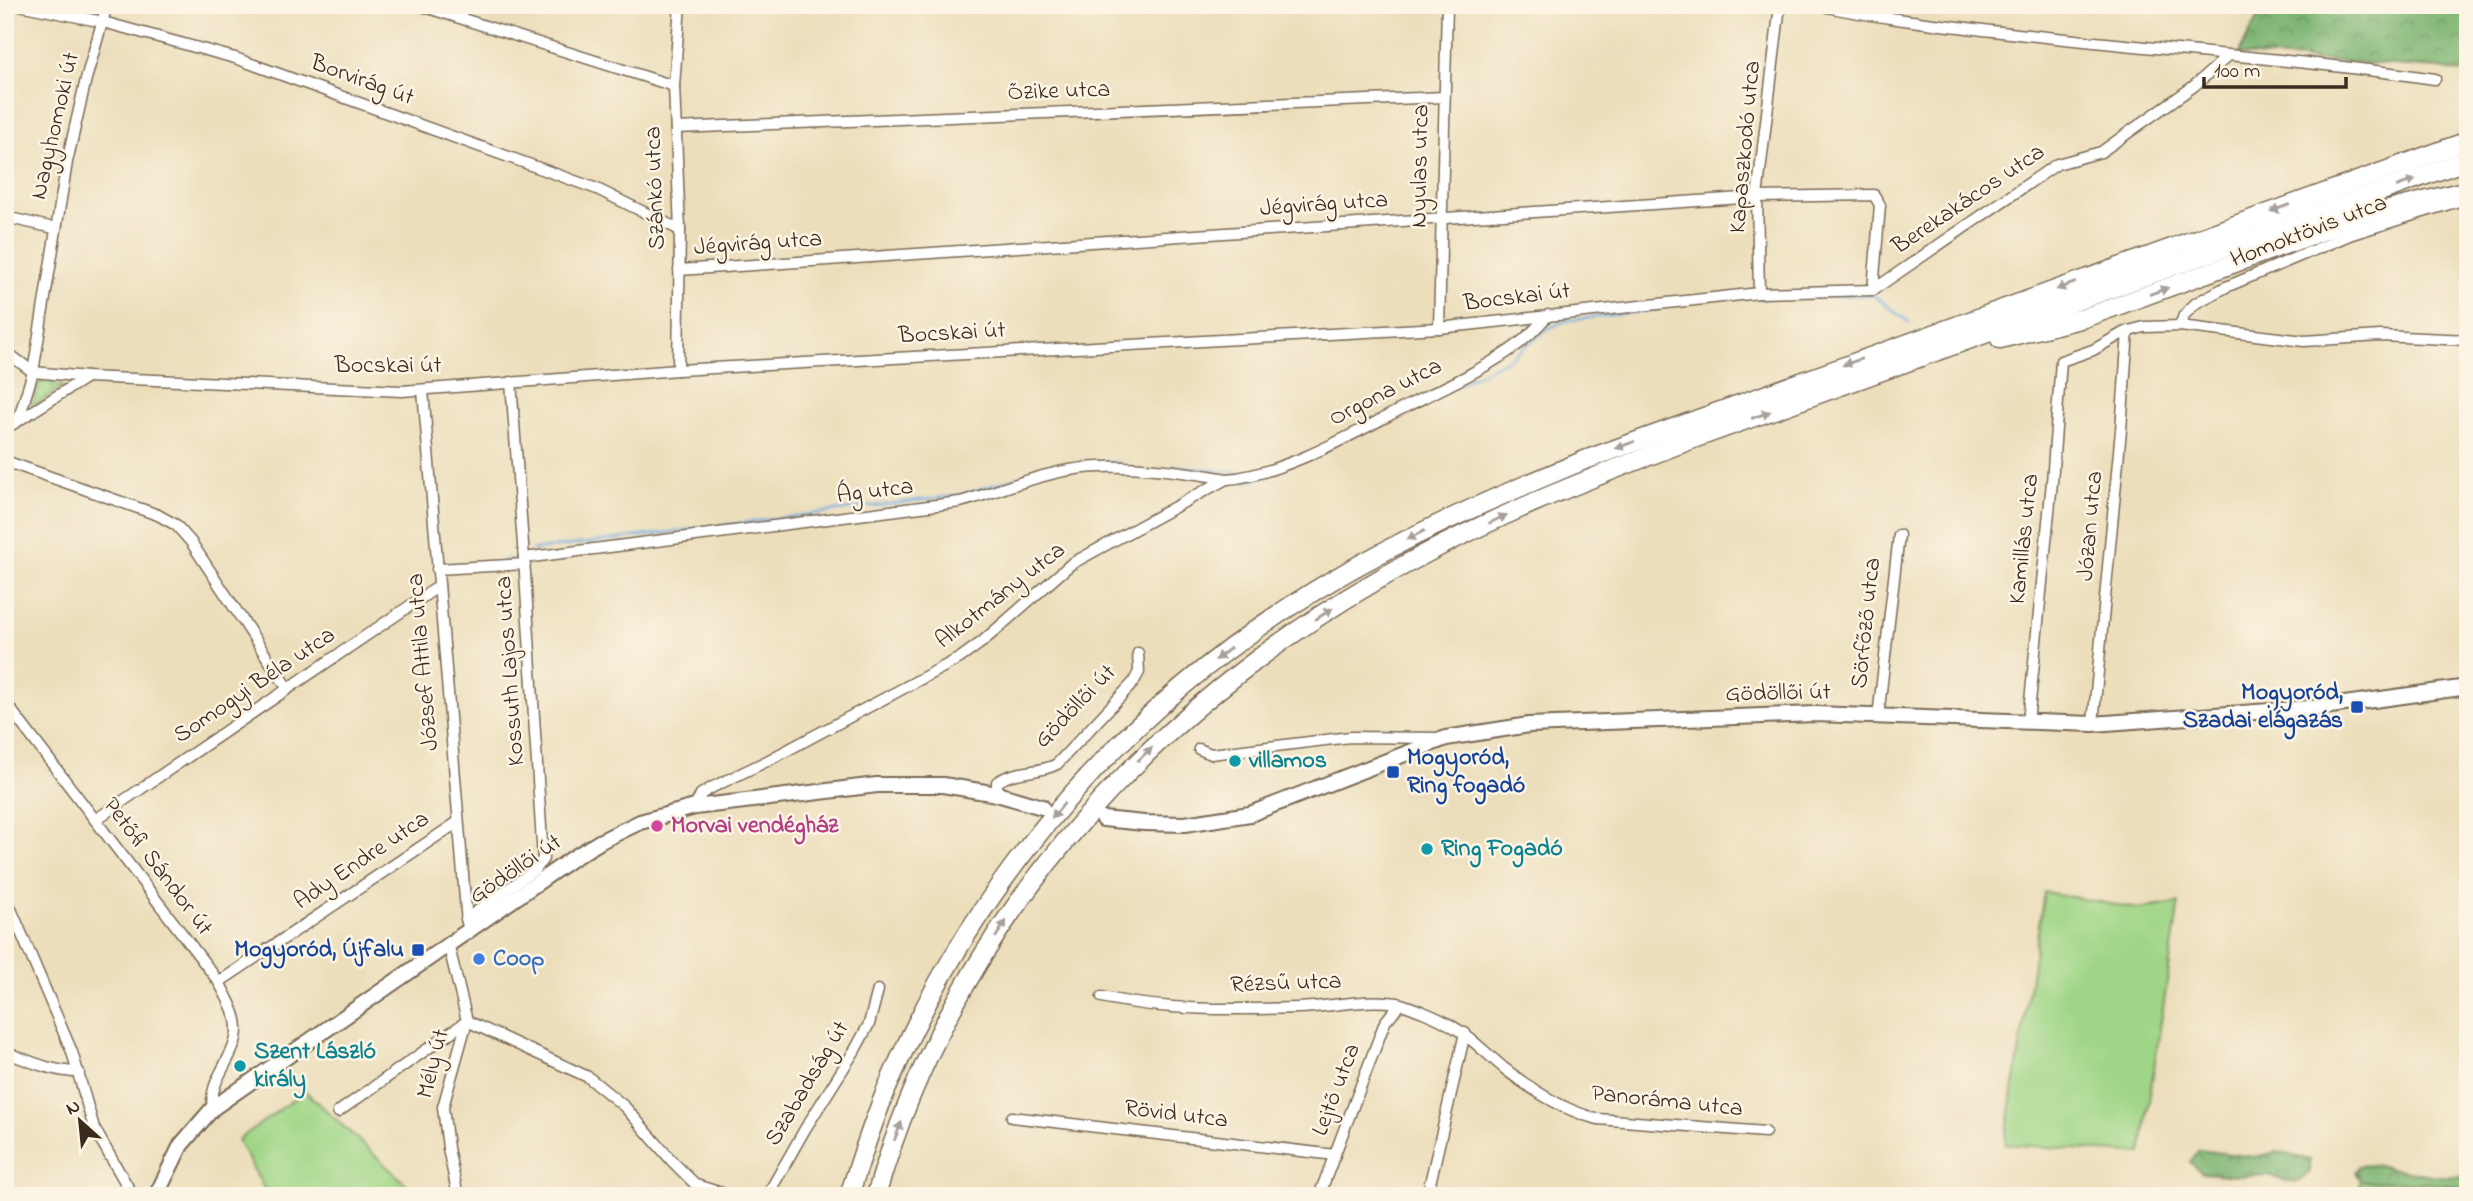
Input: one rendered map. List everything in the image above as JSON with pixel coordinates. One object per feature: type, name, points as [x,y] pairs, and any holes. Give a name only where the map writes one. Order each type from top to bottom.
[{"type":"highway","points":[[849,1196],[880,1105],[917,1022],[960,945],[1007,875],[1067,800],[1139,725],[1223,653],[1305,597],[1366,561],[1425,531],[1585,460],[2468,141]]},
{"type":"highway","points":[[876,1196],[892,1146],[926,1064],[964,989],[1022,897],[1097,803],[1147,752],[1215,691],[1276,645],[1376,581],[1479,528],[1651,455],[2468,160]]},
{"type":"highway","points":[[1922,357],[2084,318],[2361,217],[2468,190]]},
{"type":"main road","name":"Gödöllői út","points":[[1103,819],[1185,824],[1250,814],[1446,738],[1529,724],[1815,714],[2093,724],[2323,707],[2468,687]]},
{"type":"main road","name":"Gödöllői út","points":[[156,1196],[181,1144],[213,1108],[448,943],[467,925],[601,841],[640,822],[695,807],[877,785],[943,785],[997,794],[1042,807]]},
{"type":"street","name":"Borvirág út","points":[[19,5],[103,22],[235,58],[597,189],[680,230]]},
{"type":"street","name":"Nagyhomoki út","points":[[18,421],[33,372],[54,228],[86,79],[107,5]]},
{"type":"street","points":[[419,5],[674,86]]},
{"type":"street","name":"Szánkó utca","points":[[678,370],[680,230],[674,86],[680,5]]},
{"type":"street","name":"Nyulas utca","points":[[1439,328],[1447,5]]},
{"type":"street","name":"Kapaszkodó utca","points":[[1759,292],[1757,197],[1780,5]]},
{"type":"street","points":[[1817,5],[1909,21],[2353,67],[2435,79]]},
{"type":"street","name":"Berekakácos utca","points":[[1873,290],[2057,164],[2101,152],[2194,86],[2228,56]]},
{"type":"street","name":"Őzike utca","points":[[676,128],[1444,97]]},
{"type":"street","name":"Jégvirág utca","points":[[679,270],[1757,197],[1874,195],[1880,205],[1873,290]]},
{"type":"street","name":"Homoktövis utca","points":[[2180,326],[2184,315],[2196,303],[2226,287],[2352,234],[2468,198]]},
{"type":"street","points":[[5,217],[54,228]]},
{"type":"street","name":"Bocskai út","points":[[33,372],[86,377],[402,391],[678,370],[1439,328],[1759,292],[1873,290]]},
{"type":"street","name":"Orgona utca","points":[[1227,479],[1255,474],[1295,460],[1477,370],[1526,338],[1548,315]]},
{"type":"street","points":[[2128,331],[2144,327],[2180,326],[2304,341],[2380,337],[2468,340]]},
{"type":"street","name":"Kamillás utca","points":[[2028,722],[2061,361],[2093,350],[2128,331]]},
{"type":"street","name":"Józan utca","points":[[2093,724],[2128,331]]},
{"type":"street","points":[[5,351],[33,372]]},
{"type":"street","points":[[5,429],[86,377]]},
{"type":"street","name":"Kossuth Lajos utca","points":[[467,925],[536,869],[543,859],[511,382]]},
{"type":"street","name":"József Attila utca","points":[[423,390],[467,925]]},
{"type":"street","points":[[5,461],[158,515],[176,525],[191,542],[288,689]]},
{"type":"street","name":"Ág utca","points":[[437,569],[524,561],[960,502],[1028,480],[1081,468],[1141,470],[1227,479]]},
{"type":"street","name":"Alkotmány utca","points":[[695,807],[701,794],[713,787],[960,658],[1071,564],[1227,479]]},
{"type":"street","name":"Sörfőző utca","points":[[1878,717],[1899,535]]},
{"type":"street","name":"Somogyi Béla utca","points":[[94,820],[439,586]]},
{"type":"street","name":"Gödöllői út","points":[[997,794],[997,782],[1005,776],[1048,769],[1057,764],[1133,683],[1139,672],[1138,653]]},
{"type":"street","name":"Petőfi Sándor út","points":[[5,702],[219,982],[233,1012],[237,1031],[211,1096],[213,1108]]},
{"type":"street","points":[[1199,749],[1211,754],[1350,737],[1446,738]]},
{"type":"street","name":"Ady Endre utca","points":[[219,982],[458,822]]},
{"type":"street","points":[[5,895],[79,1072],[94,1128],[133,1196]]},
{"type":"street","name":"Mély út","points":[[448,943],[467,1021],[443,1107],[458,1196]]},
{"type":"street","name":"Szabadság út","points":[[768,1196],[869,1024],[878,990]]},
{"type":"street","name":"Rézsű utca","points":[[1102,997],[1154,1006],[1300,1008],[1363,1001],[1400,1003],[1444,1020],[1465,1032]]},
{"type":"street","name":"Lejtő utca","points":[[1320,1196],[1385,1022],[1400,1003]]},
{"type":"street","points":[[338,1112],[467,1021],[587,1077],[625,1107],[696,1185],[731,1196]]},
{"type":"street","points":[[1427,1196],[1465,1032]]},
{"type":"street","name":"Panoráma utca","points":[[1465,1032],[1507,1070],[1565,1108],[1583,1116],[1624,1122],[1765,1132]]},
{"type":"street","points":[[5,1052],[42,1066],[65,1072],[79,1072]]},
{"type":"street","name":"Rövid utca","points":[[1012,1117],[1335,1155]]},
{"type":"green space","points":[[2264,5],[2468,5],[2468,74],[2440,68],[2238,55]]},
{"type":"green space","points":[[40,380],[63,386],[31,409]]},
{"type":"green space","points":[[2044,892],[2139,909],[2179,903],[2141,1154],[2005,1144]]},
{"type":"green space","points":[[305,1091],[419,1196],[268,1196],[238,1140]]},
{"type":"green space","points":[[2199,1150],[2254,1157],[2278,1152],[2310,1160],[2310,1172],[2298,1182],[2269,1175],[2202,1173],[2190,1162]]},
{"type":"green space","points":[[2375,1165],[2433,1175],[2468,1176],[2468,1188],[2432,1183],[2360,1181],[2355,1172],[2359,1166]]},
{"type":"green space","points":[[2360,1181],[2432,1183],[2468,1188],[2468,1195],[2425,1190],[2425,1196],[2397,1196],[2398,1188],[2359,1186]]},
{"type":"waterway","points":[[1756,298],[1873,295],[1909,322]]},
{"type":"waterway","points":[[1389,421],[1510,358],[1549,328],[1565,321],[1659,309]]},
{"type":"waterway","points":[[1100,463],[1118,462]]},
{"type":"waterway","points":[[533,550],[960,495],[1048,468],[1066,466]]},
{"type":"waterway","points":[[1173,466],[1236,472]]},
{"type":"waterway","points":[[1245,483],[1268,475]]},
{"type":"waterway","points":[[504,560],[518,559]]},
{"type":"place","name":"Mogyoród, Szadai elágazás","points":[[2357,707]]},
{"type":"place","name":"villamos","points":[[1235,761]]},
{"type":"place","name":"Mogyoród, Ring fogadó","points":[[1393,772]]},
{"type":"place","name":"Morvai vendégház","points":[[657,826]]},
{"type":"place","name":"Ring Fogadó","points":[[1427,849]]},
{"type":"place","name":"Mogyoród, Újfalu","points":[[418,950]]},
{"type":"place","name":"Coop","points":[[479,959]]},
{"type":"place","name":"Szent László király","points":[[240,1066]]}]
